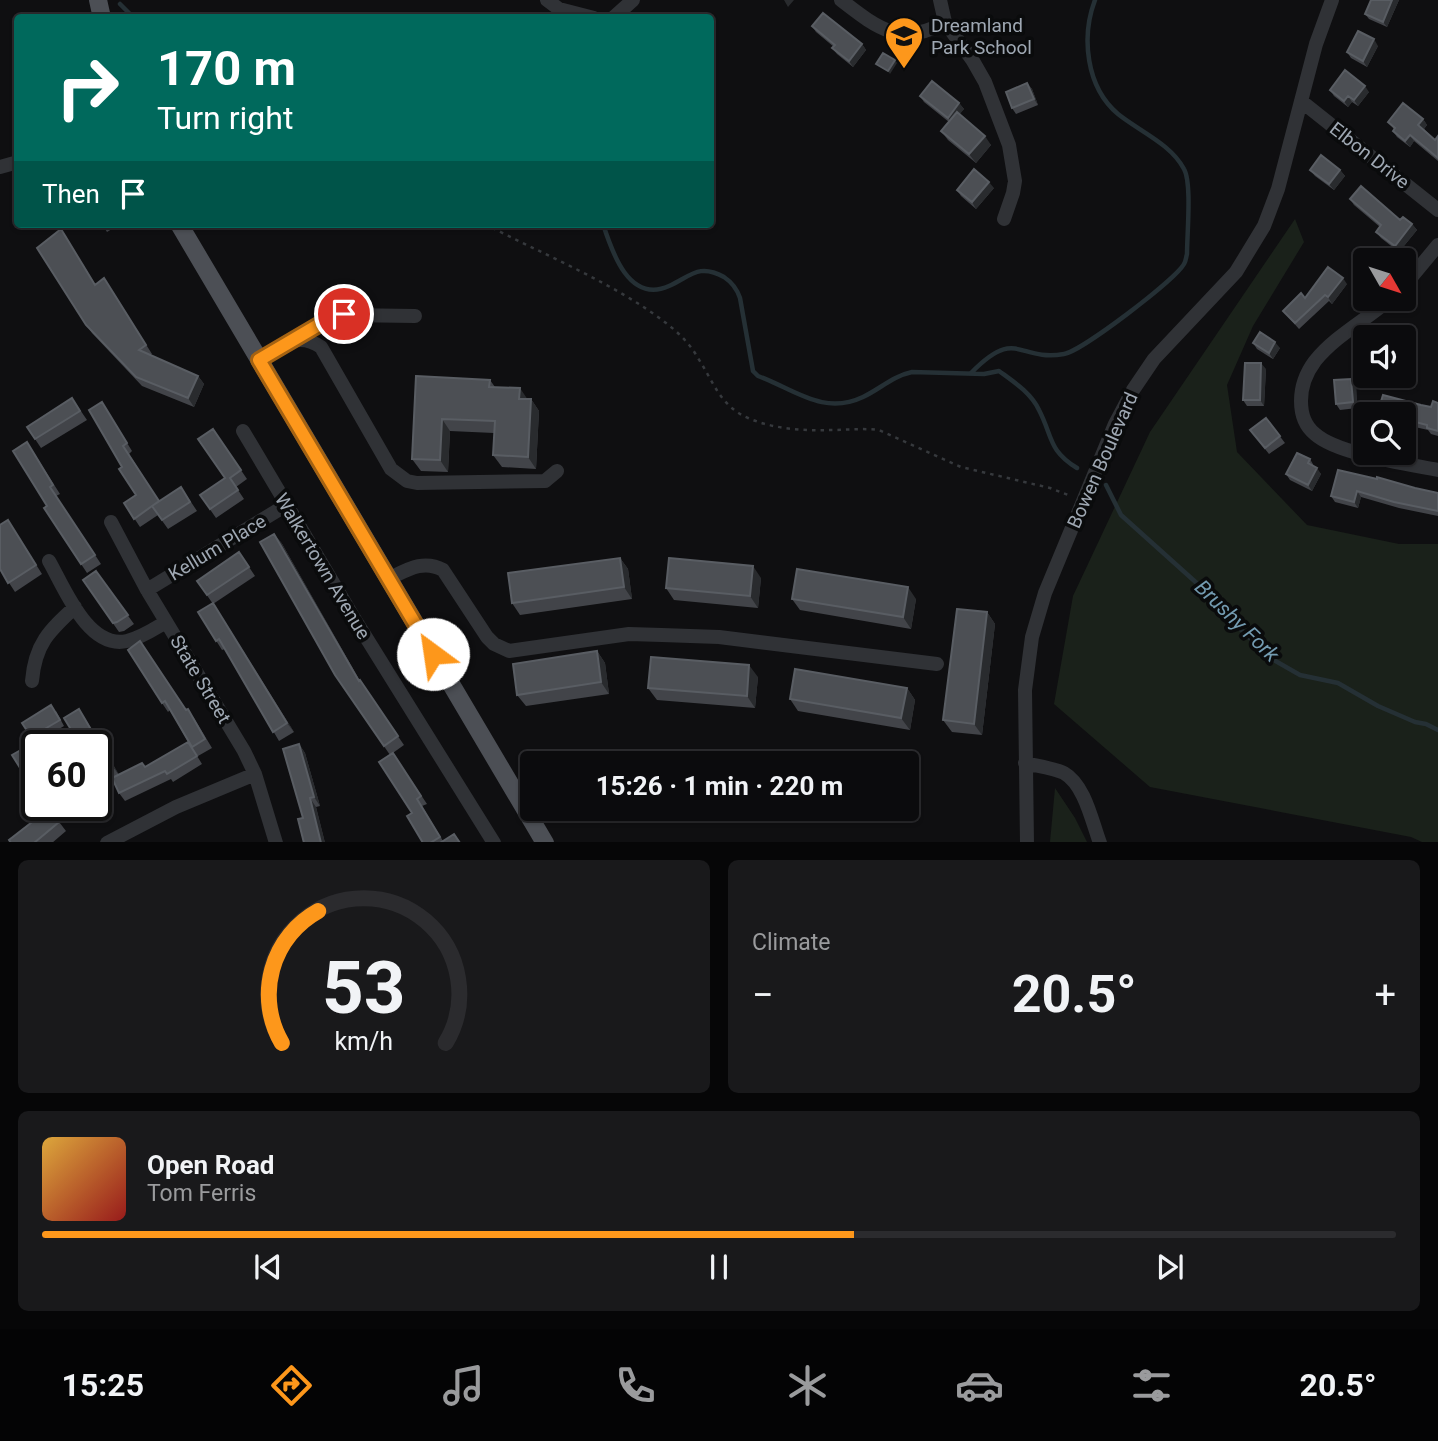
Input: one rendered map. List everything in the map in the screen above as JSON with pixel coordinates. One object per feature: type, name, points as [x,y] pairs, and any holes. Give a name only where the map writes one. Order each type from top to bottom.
[{"type":"main road","points":[[180,228],[545,842]]},
{"type":"street","points":[[547,0],[559,9],[578,14]]},
{"type":"street","points":[[617,14],[633,0]]},
{"type":"street","points":[[841,0],[865,18],[892,32],[923,33],[944,22]]},
{"type":"street","points":[[940,0],[944,22],[985,82],[1009,145],[1014,181],[1004,219]]},
{"type":"street","name":"Bowen Boulevard","points":[[1027,842],[1025,690],[1032,637],[1045,593],[1123,407],[1144,372],[1236,272],[1264,226],[1279,189],[1316,44],[1332,0]]},
{"type":"street","name":"Elbon Drive","points":[[1301,101],[1438,210]]},
{"type":"street","points":[[1416,272],[1438,246]]},
{"type":"street","points":[[1373,312],[1334,342],[1317,359],[1301,392],[1303,417],[1312,433],[1334,446],[1438,471]]},
{"type":"street","points":[[259,360],[332,317],[344,314],[415,316]]},
{"type":"street","points":[[297,338],[310,340],[321,347],[391,469],[407,481],[545,481],[557,471]]},
{"type":"street","name":"Walkertown Avenue","points":[[243,431],[354,618],[494,842]]},
{"type":"street","name":"Kellum Place","points":[[147,590],[288,504]]},
{"type":"street","name":"State Street","points":[[111,522],[147,590],[244,751],[255,774],[276,842]]},
{"type":"street","points":[[49,561],[85,623],[108,642],[127,642],[166,622]]},
{"type":"street","points":[[388,579],[422,564],[443,570],[487,637],[494,644],[509,651],[629,634],[662,635],[719,637],[937,664]]},
{"type":"street","points":[[32,681],[34,659],[40,647],[58,623],[75,607]]},
{"type":"street","points":[[1025,763],[1064,774],[1074,782],[1101,842]]},
{"type":"street","points":[[107,842],[176,807],[255,774]]},
{"type":"path","points":[[493,228],[585,274],[661,319],[693,350],[721,399],[748,418],[769,425],[810,431],[879,430],[961,467],[1050,488],[1083,501]]},
{"type":"shaded area","points":[[1295,219],[1304,242],[1253,326],[1227,385],[1237,452],[1307,525],[1399,544],[1438,544],[1438,842],[1422,842],[1411,837],[1150,787],[1054,704],[1073,596],[1150,432]]},
{"type":"shaded area","points":[[1055,788],[1075,818],[1087,842],[1050,842]]},
{"type":"building","points":[[1371,0],[1392,0],[1383,22],[1365,14]]},
{"type":"building","points":[[823,13],[862,44],[849,61],[832,48],[835,45],[812,26]]},
{"type":"building","points":[[1358,31],[1374,39],[1363,61],[1347,52]]},
{"type":"building","points":[[883,53],[895,60],[888,71],[876,64]]},
{"type":"building","points":[[1345,70],[1365,86],[1354,100],[1348,96],[1344,101],[1330,90]]},
{"type":"building","points":[[932,81],[959,103],[948,118],[920,96]]},
{"type":"building","points":[[1027,83],[1034,99],[1012,108],[1006,92]]},
{"type":"building","points":[[1403,103],[1423,119],[1418,125],[1435,140],[1438,136],[1438,158],[1410,135],[1405,141],[1393,131],[1395,128],[1388,122]]},
{"type":"building","points":[[957,112],[985,136],[969,154],[941,131]]},
{"type":"building","points":[[1321,155],[1340,170],[1329,184],[1310,170]]},
{"type":"building","points":[[974,169],[989,182],[972,202],[957,190]]},
{"type":"building","points":[[1361,186],[1400,220],[1403,217],[1412,224],[1395,246],[1376,232],[1381,225],[1350,199]]},
{"type":"building","points":[[61,229],[95,285],[104,278],[146,345],[139,350],[198,376],[188,398],[136,377],[86,325],[37,248]]},
{"type":"building","points":[[1328,267],[1343,278],[1328,297],[1325,295],[1295,323],[1283,311],[1301,293],[1305,298]]},
{"type":"building","points":[[1260,332],[1275,342],[1269,353],[1253,343]]},
{"type":"building","points":[[1245,363],[1261,363],[1260,400],[1243,400]]},
{"type":"building","points":[[416,376],[490,380],[489,387],[520,388],[519,399],[531,399],[528,457],[493,455],[495,421],[442,419],[440,460],[412,459]]},
{"type":"building","points":[[1351,379],[1353,402],[1336,404],[1334,380]]},
{"type":"building","points":[[1383,395],[1411,402],[1381,402]]},
{"type":"building","points":[[72,398],[80,411],[35,439],[27,427]]},
{"type":"building","points":[[1433,401],[1438,403],[1438,431],[1427,428],[1427,425],[1416,422],[1416,403],[1431,407]]},
{"type":"building","points":[[102,402],[127,443],[123,446],[159,501],[134,519],[124,503],[136,495],[119,469],[122,467],[89,410]]},
{"type":"building","points":[[1266,418],[1280,436],[1265,448],[1250,430]]},
{"type":"building","points":[[213,429],[241,470],[230,478],[238,490],[210,509],[200,495],[225,478],[198,439]]},
{"type":"building","points":[[27,442],[53,485],[50,487],[95,555],[81,564],[44,508],[47,506],[13,451]]},
{"type":"building","points":[[1297,453],[1310,459],[1308,463],[1317,468],[1308,485],[1286,474]]},
{"type":"building","points":[[1338,470],[1438,493],[1438,511],[1357,491],[1354,502],[1331,496]]},
{"type":"building","points":[[181,487],[190,502],[162,520],[152,506]]},
{"type":"building","points":[[8,520],[36,565],[8,583],[0,569],[0,525]]},
{"type":"building","points":[[274,534],[359,681],[398,736],[384,746],[335,675],[260,542]]},
{"type":"building","points":[[239,552],[249,567],[207,595],[197,581]]},
{"type":"building","points":[[620,558],[624,587],[512,603],[508,573]]},
{"type":"building","points":[[669,558],[753,566],[750,596],[666,588]]},
{"type":"building","points":[[797,569],[908,587],[903,617],[792,599]]},
{"type":"building","points":[[96,571],[128,615],[117,622],[113,623],[83,580]]},
{"type":"building","points":[[213,603],[287,723],[273,732],[219,639],[216,641],[198,612]]},
{"type":"building","points":[[957,609],[987,612],[974,724],[943,720]]},
{"type":"building","points":[[140,641],[186,710],[188,709],[205,739],[192,747],[165,701],[162,703],[128,650]]},
{"type":"building","points":[[597,651],[601,682],[517,695],[513,664]]},
{"type":"building","points":[[651,657],[749,665],[747,696],[648,688]]},
{"type":"building","points":[[795,669],[907,688],[901,718],[790,699]]},
{"type":"building","points":[[51,705],[60,720],[43,730],[26,730],[22,723]]},
{"type":"building","points":[[79,709],[91,730],[71,730],[64,718]]},
{"type":"building","points":[[188,742],[197,756],[167,774],[165,771],[119,793],[112,778],[142,763],[145,767]]},
{"type":"building","points":[[299,744],[314,797],[310,798],[321,842],[304,842],[298,819],[303,818],[283,749]]},
{"type":"building","points":[[21,750],[21,769],[12,755]]},
{"type":"building","points":[[393,753],[421,796],[417,799],[440,837],[432,842],[422,842],[407,816],[412,813],[379,762]]},
{"type":"building","points":[[34,821],[59,822],[35,842],[9,840]]},
{"type":"building","points":[[454,834],[459,842],[442,842]]},
{"type":"waterway","points":[[971,373],[986,359],[1008,348],[1048,355],[1074,350],[1147,299],[1185,262],[1188,185],[1184,169],[1171,152],[1118,114],[1099,90],[1089,61],[1088,45],[1088,30],[1095,0]]},
{"type":"waterway","name":"Brushy Fork","points":[[120,4],[130,14]]},
{"type":"waterway","name":"Brushy Fork","points":[[604,228],[624,272],[643,288],[655,290],[669,286],[701,271],[715,273],[730,282],[740,298],[753,371],[758,376],[809,398],[835,404],[863,397],[912,372],[984,374],[999,371],[1031,398],[1056,449],[1077,468]]},
{"type":"waterway","name":"Brushy Fork","points":[[1106,485],[1121,515],[1200,586],[1272,659],[1300,675],[1338,683],[1378,706],[1438,730]]},
{"type":"place","name":"Dreamland Park School","points":[[904,70]]},
{"type":"route","points":[[344,314],[332,317],[259,360],[433,654]]}]
